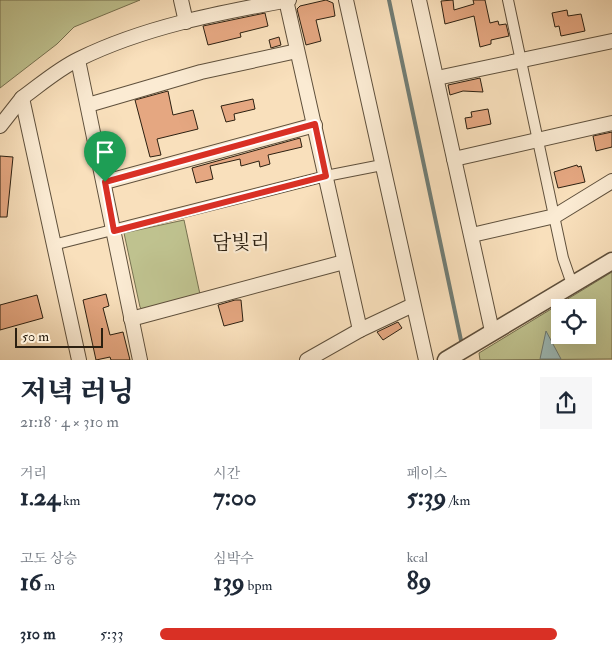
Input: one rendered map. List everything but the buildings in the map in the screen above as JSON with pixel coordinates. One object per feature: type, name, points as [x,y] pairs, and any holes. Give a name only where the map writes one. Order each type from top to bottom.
[{"type":"street","points":[[181,0],[186,22]]},
{"type":"street","points":[[0,126],[22,98],[78,60],[135,36],[186,22],[287,0],[360,330]]},
{"type":"street","points":[[346,0],[426,360]]},
{"type":"street","points":[[419,0],[472,235],[488,334]]},
{"type":"street","points":[[508,0],[563,258],[572,284]]},
{"type":"street","points":[[437,78],[612,41]]},
{"type":"street","points":[[88,105],[201,72],[297,51]]},
{"type":"street","points":[[78,60],[105,182],[140,360]]},
{"type":"street","points":[[22,98],[78,360]]},
{"type":"street","points":[[105,182],[315,124]]},
{"type":"street","points":[[454,159],[612,124]]},
{"type":"street","points":[[53,245],[326,176],[382,165]]},
{"type":"street","points":[[472,235],[555,216],[612,181]]},
{"type":"street","points":[[446,360],[612,261]]},
{"type":"street","points":[[131,319],[344,262]]},
{"type":"street","points":[[307,360],[360,330],[413,305]]},
{"type":"green space","points":[[0,0],[140,0],[74,27],[57,44],[0,88]]},
{"type":"green space","points":[[184,220],[201,299],[144,312],[140,307],[124,233]]},
{"type":"green space","points":[[612,272],[612,359],[480,360],[479,353],[551,309],[551,344],[596,344],[596,299],[568,299]]},
{"type":"water","points":[[546,331],[551,344],[553,344],[561,359],[540,359]]},
{"type":"waterway","points":[[389,0],[462,345]]},
{"type":"district","name":"담빛리","points":[[241,242]]},
{"type":"route","points":[[315,124],[326,176],[227,200],[114,231],[105,182],[315,124]]}]
